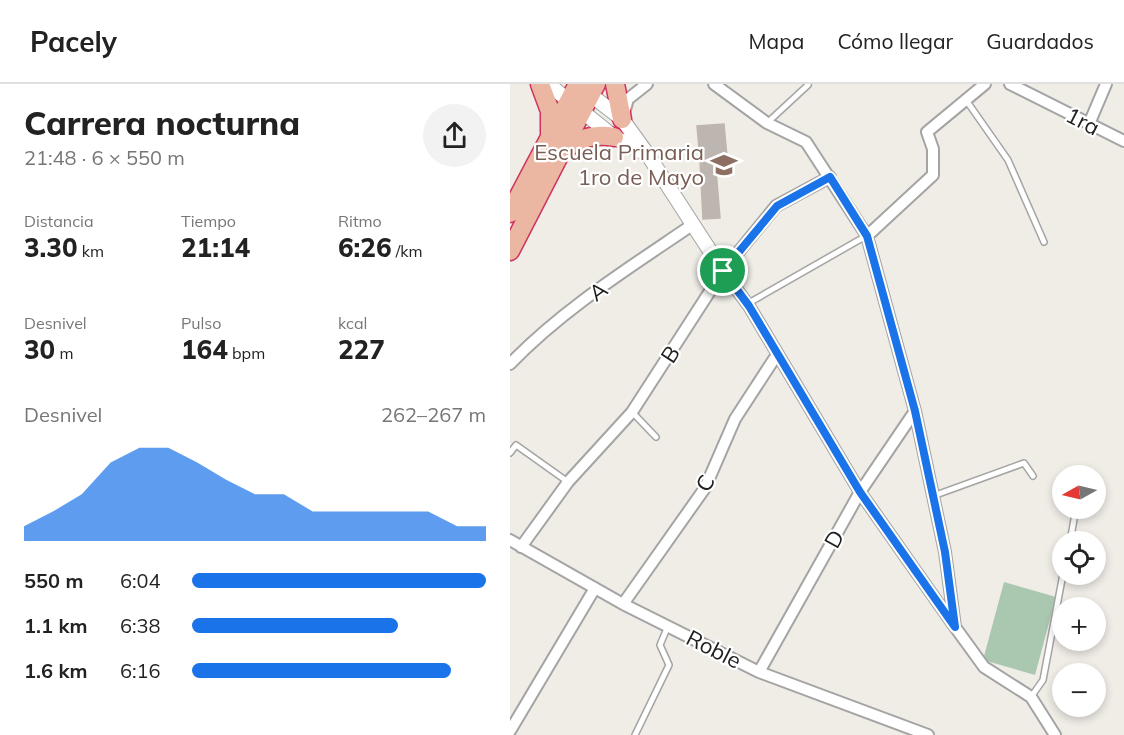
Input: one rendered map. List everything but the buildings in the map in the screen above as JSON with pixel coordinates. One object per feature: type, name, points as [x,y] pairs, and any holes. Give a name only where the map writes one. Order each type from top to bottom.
[{"type":"highway","points":[[510,213],[555,144],[550,111],[540,84]]},
{"type":"highway","points":[[615,84],[621,119]]},
{"type":"highway","points":[[510,251],[555,144],[581,92]]},
{"type":"highway","points":[[555,144],[597,134],[614,137]]},
{"type":"street","points":[[548,84],[581,92],[621,119],[648,155],[692,225],[747,304],[776,356],[860,492],[955,627],[984,667],[1031,697],[1055,735]]},
{"type":"street","points":[[621,119],[628,99],[647,84]]},
{"type":"street","points":[[714,84],[767,123],[806,142],[867,236],[915,411],[945,552],[955,627]]},
{"type":"street","points":[[867,236],[933,175],[933,149],[927,132],[985,84]]},
{"type":"street","name":"1ra","points":[[1010,84],[1124,141]]},
{"type":"street","points":[[1089,124],[1106,84]]},
{"type":"street","points":[[581,92],[614,137],[648,155]]},
{"type":"street","name":"B","points":[[521,547],[568,482],[632,412],[723,271],[777,206],[830,177]]},
{"type":"street","name":"A","points":[[510,364],[531,343],[601,287],[692,225]]},
{"type":"street","name":"C","points":[[623,604],[705,488],[735,419],[776,356]]},
{"type":"street","name":"D","points":[[759,672],[860,492],[915,411]]},
{"type":"street","name":"Roble","points":[[510,540],[623,604],[759,672],[928,735]]},
{"type":"street","points":[[510,731],[595,588]]},
{"type":"lane","points":[[767,123],[808,85]]},
{"type":"lane","points":[[966,100],[1008,160],[1044,242]]},
{"type":"lane","points":[[747,304],[867,236]]},
{"type":"lane","points":[[632,412],[656,437]]},
{"type":"lane","points":[[510,453],[516,445],[568,482]]},
{"type":"lane","points":[[933,496],[1024,463],[1033,476]]},
{"type":"lane","points":[[1031,697],[1043,680],[1062,585]]},
{"type":"lane","points":[[635,735],[669,665],[660,645],[668,626]]},
{"type":"green space","points":[[1004,582],[1056,597],[1052,597],[1052,612],[1035,675],[983,660]]},
{"type":"place","name":"Escuela Primaria 1ro de Mayo","points":[[724,165]]},
{"type":"route","points":[[830,177],[867,236],[915,411],[945,552],[955,627],[860,492],[776,356],[749,306],[723,271],[777,206],[830,177]]}]
